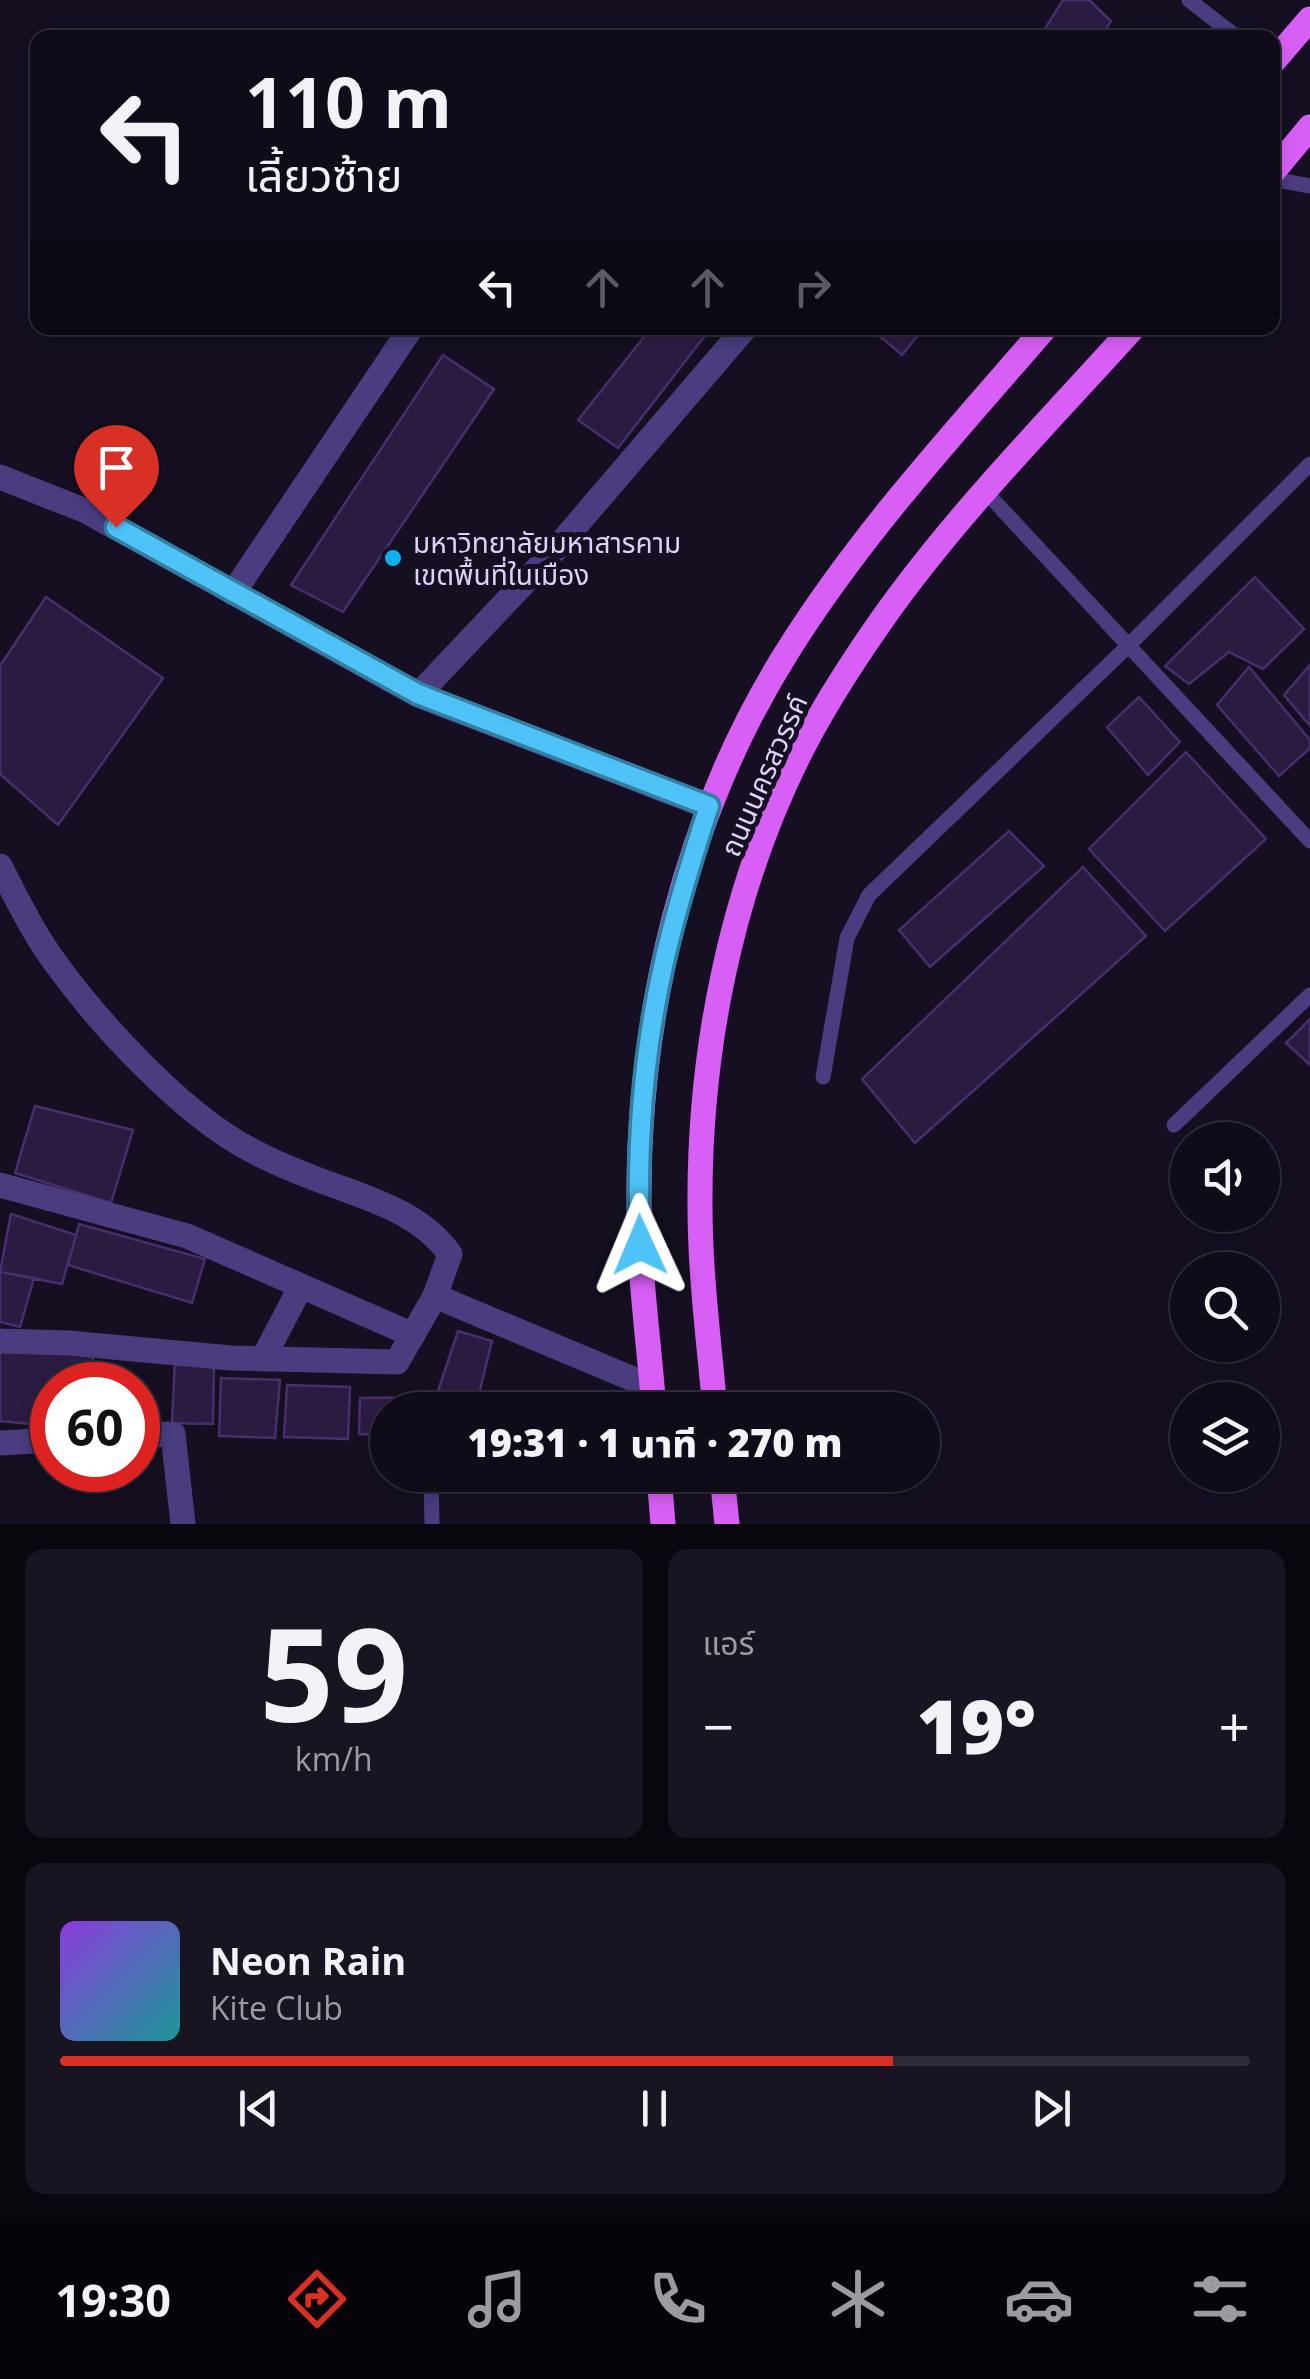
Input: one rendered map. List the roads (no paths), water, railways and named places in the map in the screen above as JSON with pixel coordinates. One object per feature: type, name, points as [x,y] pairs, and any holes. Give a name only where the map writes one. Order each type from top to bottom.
[{"type":"main road","points":[[1280,54],[1310,20]]},
{"type":"main road","points":[[1280,166],[1310,127]]},
{"type":"main road","name":"ถนนนครสวรรค์","points":[[652,1392],[638,1205],[641,1125],[663,966],[682,886],[709,806],[743,728],[833,583],[938,451],[1039,335]]},
{"type":"main road","name":"ถนนนครสวรรค์","points":[[714,1392],[703,1281],[702,1129],[723,978],[741,903],[766,829],[798,756],[882,619],[985,491],[1127,335]]},
{"type":"main road","points":[[660,1492],[663,1524]]},
{"type":"main road","points":[[724,1492],[727,1524]]},
{"type":"street","points":[[233,593],[406,335]]},
{"type":"street","points":[[418,694],[555,550],[739,335]]},
{"type":"street","points":[[0,478],[86,510],[418,694],[709,806]]},
{"type":"street","points":[[0,866],[56,964],[153,1074],[246,1148],[406,1215],[439,1239],[450,1254],[434,1296],[397,1362],[263,1359],[0,1341]]},
{"type":"street","points":[[0,1186],[187,1236],[413,1335]]},
{"type":"street","points":[[263,1359],[301,1286]]},
{"type":"street","points":[[434,1296],[640,1392]]},
{"type":"street","points":[[160,1434],[173,1434],[183,1524]]},
{"type":"street","points":[[0,1443],[30,1441]]},
{"type":"lane","points":[[1188,0],[1227,30]]},
{"type":"lane","points":[[1280,178],[1310,186]]},
{"type":"lane","points":[[823,1077],[847,938],[869,895],[1310,464]]},
{"type":"lane","points":[[985,491],[1310,841]]},
{"type":"lane","points":[[1177,1122],[1310,994]]},
{"type":"lane","points":[[431,1492],[432,1524]]},
{"type":"place","name":"มหาวิทยาลัยมหาสารคาม เขตพื้นที่ในเมือง","points":[[393,558]]}]
